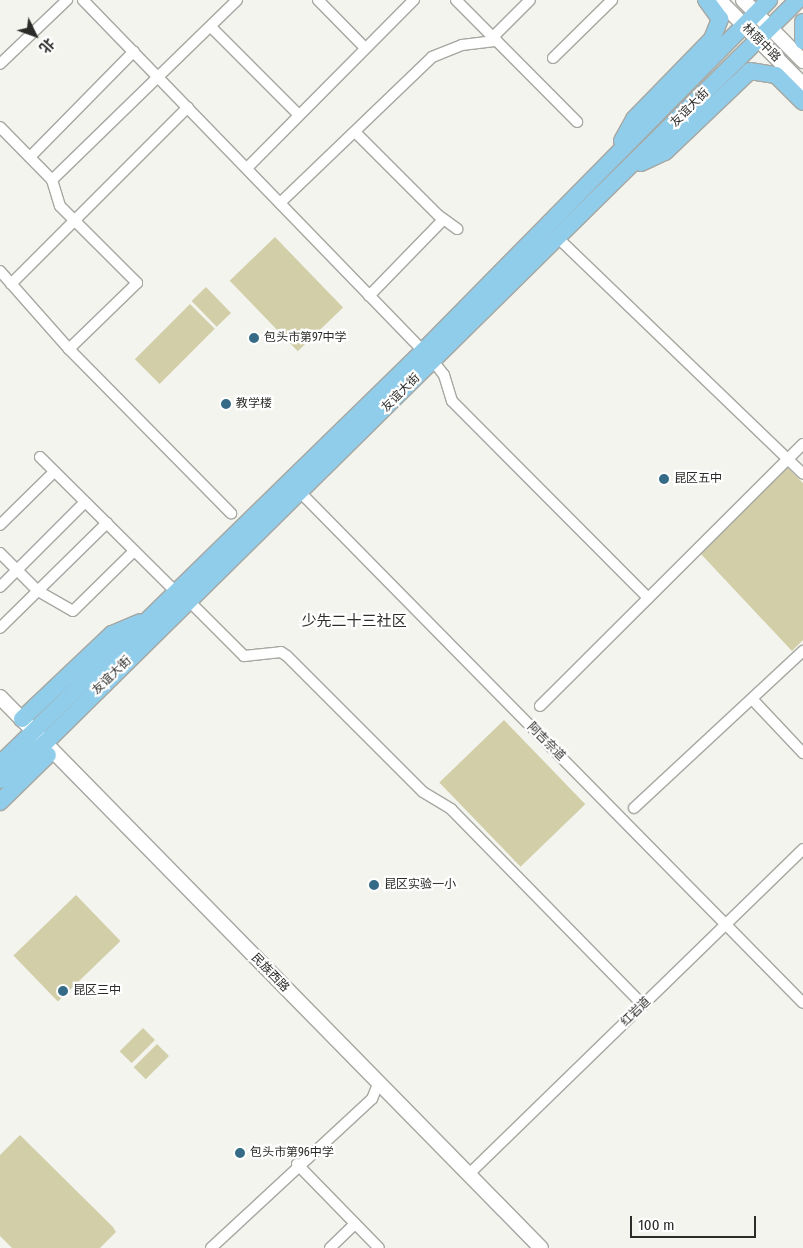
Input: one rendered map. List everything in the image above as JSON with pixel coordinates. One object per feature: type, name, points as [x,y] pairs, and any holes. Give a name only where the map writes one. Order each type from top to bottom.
[{"type":"main road","points":[[615,154],[634,118],[712,39],[720,19],[706,0]]},
{"type":"main road","name":"林荫中路","points":[[719,0],[803,85]]},
{"type":"main road","name":"林荫中路","points":[[743,0],[803,61]]},
{"type":"main road","name":"友谊大街","points":[[428,356],[615,154],[769,0]]},
{"type":"main road","name":"友谊大街","points":[[1,773],[34,731],[74,703],[428,356],[558,238],[798,0]]},
{"type":"main road","points":[[803,22],[803,41]]},
{"type":"main road","points":[[629,168],[665,152],[750,71],[776,75],[803,102]]},
{"type":"main road","name":"友谊大街","points":[[1,773],[49,747],[74,703],[148,619],[182,597]]},
{"type":"main road","points":[[22,719],[112,634],[148,619]]},
{"type":"main road","name":"民族西路","points":[[0,697],[378,1084],[469,1174],[536,1246]]},
{"type":"main road","points":[[0,802],[49,747]]},
{"type":"street","points":[[0,64],[67,0]]},
{"type":"street","points":[[83,0],[428,356],[444,374],[452,402],[648,598]]},
{"type":"street","points":[[52,180],[160,78],[238,0]]},
{"type":"street","points":[[318,0],[366,48]]},
{"type":"street","points":[[247,168],[414,0]]},
{"type":"street","points":[[456,0],[577,122]]},
{"type":"street","points":[[280,203],[432,58],[462,45],[495,39],[530,0]]},
{"type":"street","points":[[552,58],[612,0]]},
{"type":"street","points":[[211,27],[299,115]]},
{"type":"street","points":[[30,157],[134,51]]},
{"type":"street","points":[[11,284],[188,107]]},
{"type":"street","points":[[0,127],[52,180],[55,198],[74,221],[137,283],[69,349]]},
{"type":"street","points":[[354,132],[444,219],[457,229]]},
{"type":"street","points":[[369,296],[444,219]]},
{"type":"street","points":[[558,238],[803,474]]},
{"type":"street","points":[[0,271],[69,349],[231,513]]},
{"type":"street","points":[[540,706],[803,444]]},
{"type":"street","points":[[40,457],[134,551],[244,656],[281,652],[288,656],[423,792],[451,809],[643,1005]]},
{"type":"street","points":[[0,525],[54,472]]},
{"type":"street","name":"阿吉奈道","points":[[295,486],[803,1003]]},
{"type":"street","points":[[0,586],[85,502]]},
{"type":"street","points":[[0,628],[107,523]]},
{"type":"street","points":[[0,553],[38,591],[73,611],[134,551]]},
{"type":"street","points":[[634,808],[803,651]]},
{"type":"street","points":[[752,700],[803,753]]},
{"type":"street","name":"红岩道","points":[[469,1174],[803,849]]},
{"type":"street","points":[[211,1248],[297,1164],[372,1099],[378,1084]]},
{"type":"street","points":[[297,1164],[378,1248]]},
{"type":"street","points":[[330,1248],[355,1224]]},
{"type":"shaded area","points":[[275,237],[343,307],[298,351],[230,281]]},
{"type":"shaded area","points":[[206,287],[231,313],[217,327],[192,301]]},
{"type":"shaded area","points":[[190,304],[215,329],[160,384],[135,359]]},
{"type":"shaded area","points":[[787,467],[803,483],[803,640],[792,651],[700,553]]},
{"type":"shaded area","points":[[504,720],[585,804],[521,867],[439,783]]},
{"type":"shaded area","points":[[76,895],[120,941],[58,1001],[13,955]]},
{"type":"shaded area","points":[[143,1028],[155,1040],[132,1063],[120,1051]]},
{"type":"shaded area","points":[[157,1044],[169,1056],[146,1079],[134,1067]]},
{"type":"shaded area","points":[[20,1135],[113,1227],[116,1232],[100,1248],[12,1248],[0,1236],[0,1155]]},
{"type":"place","name":"包头市第97中学","points":[[254,338]]},
{"type":"place","name":"教学楼","points":[[226,404]]},
{"type":"place","name":"昆区五中","points":[[664,479]]},
{"type":"place","name":"昆区实验一小","points":[[374,885]]},
{"type":"place","name":"昆区三中","points":[[63,991]]},
{"type":"place","name":"包头市第96中学","points":[[240,1153]]},
{"type":"district","name":"少先二十三社区","points":[[354,622]]}]
